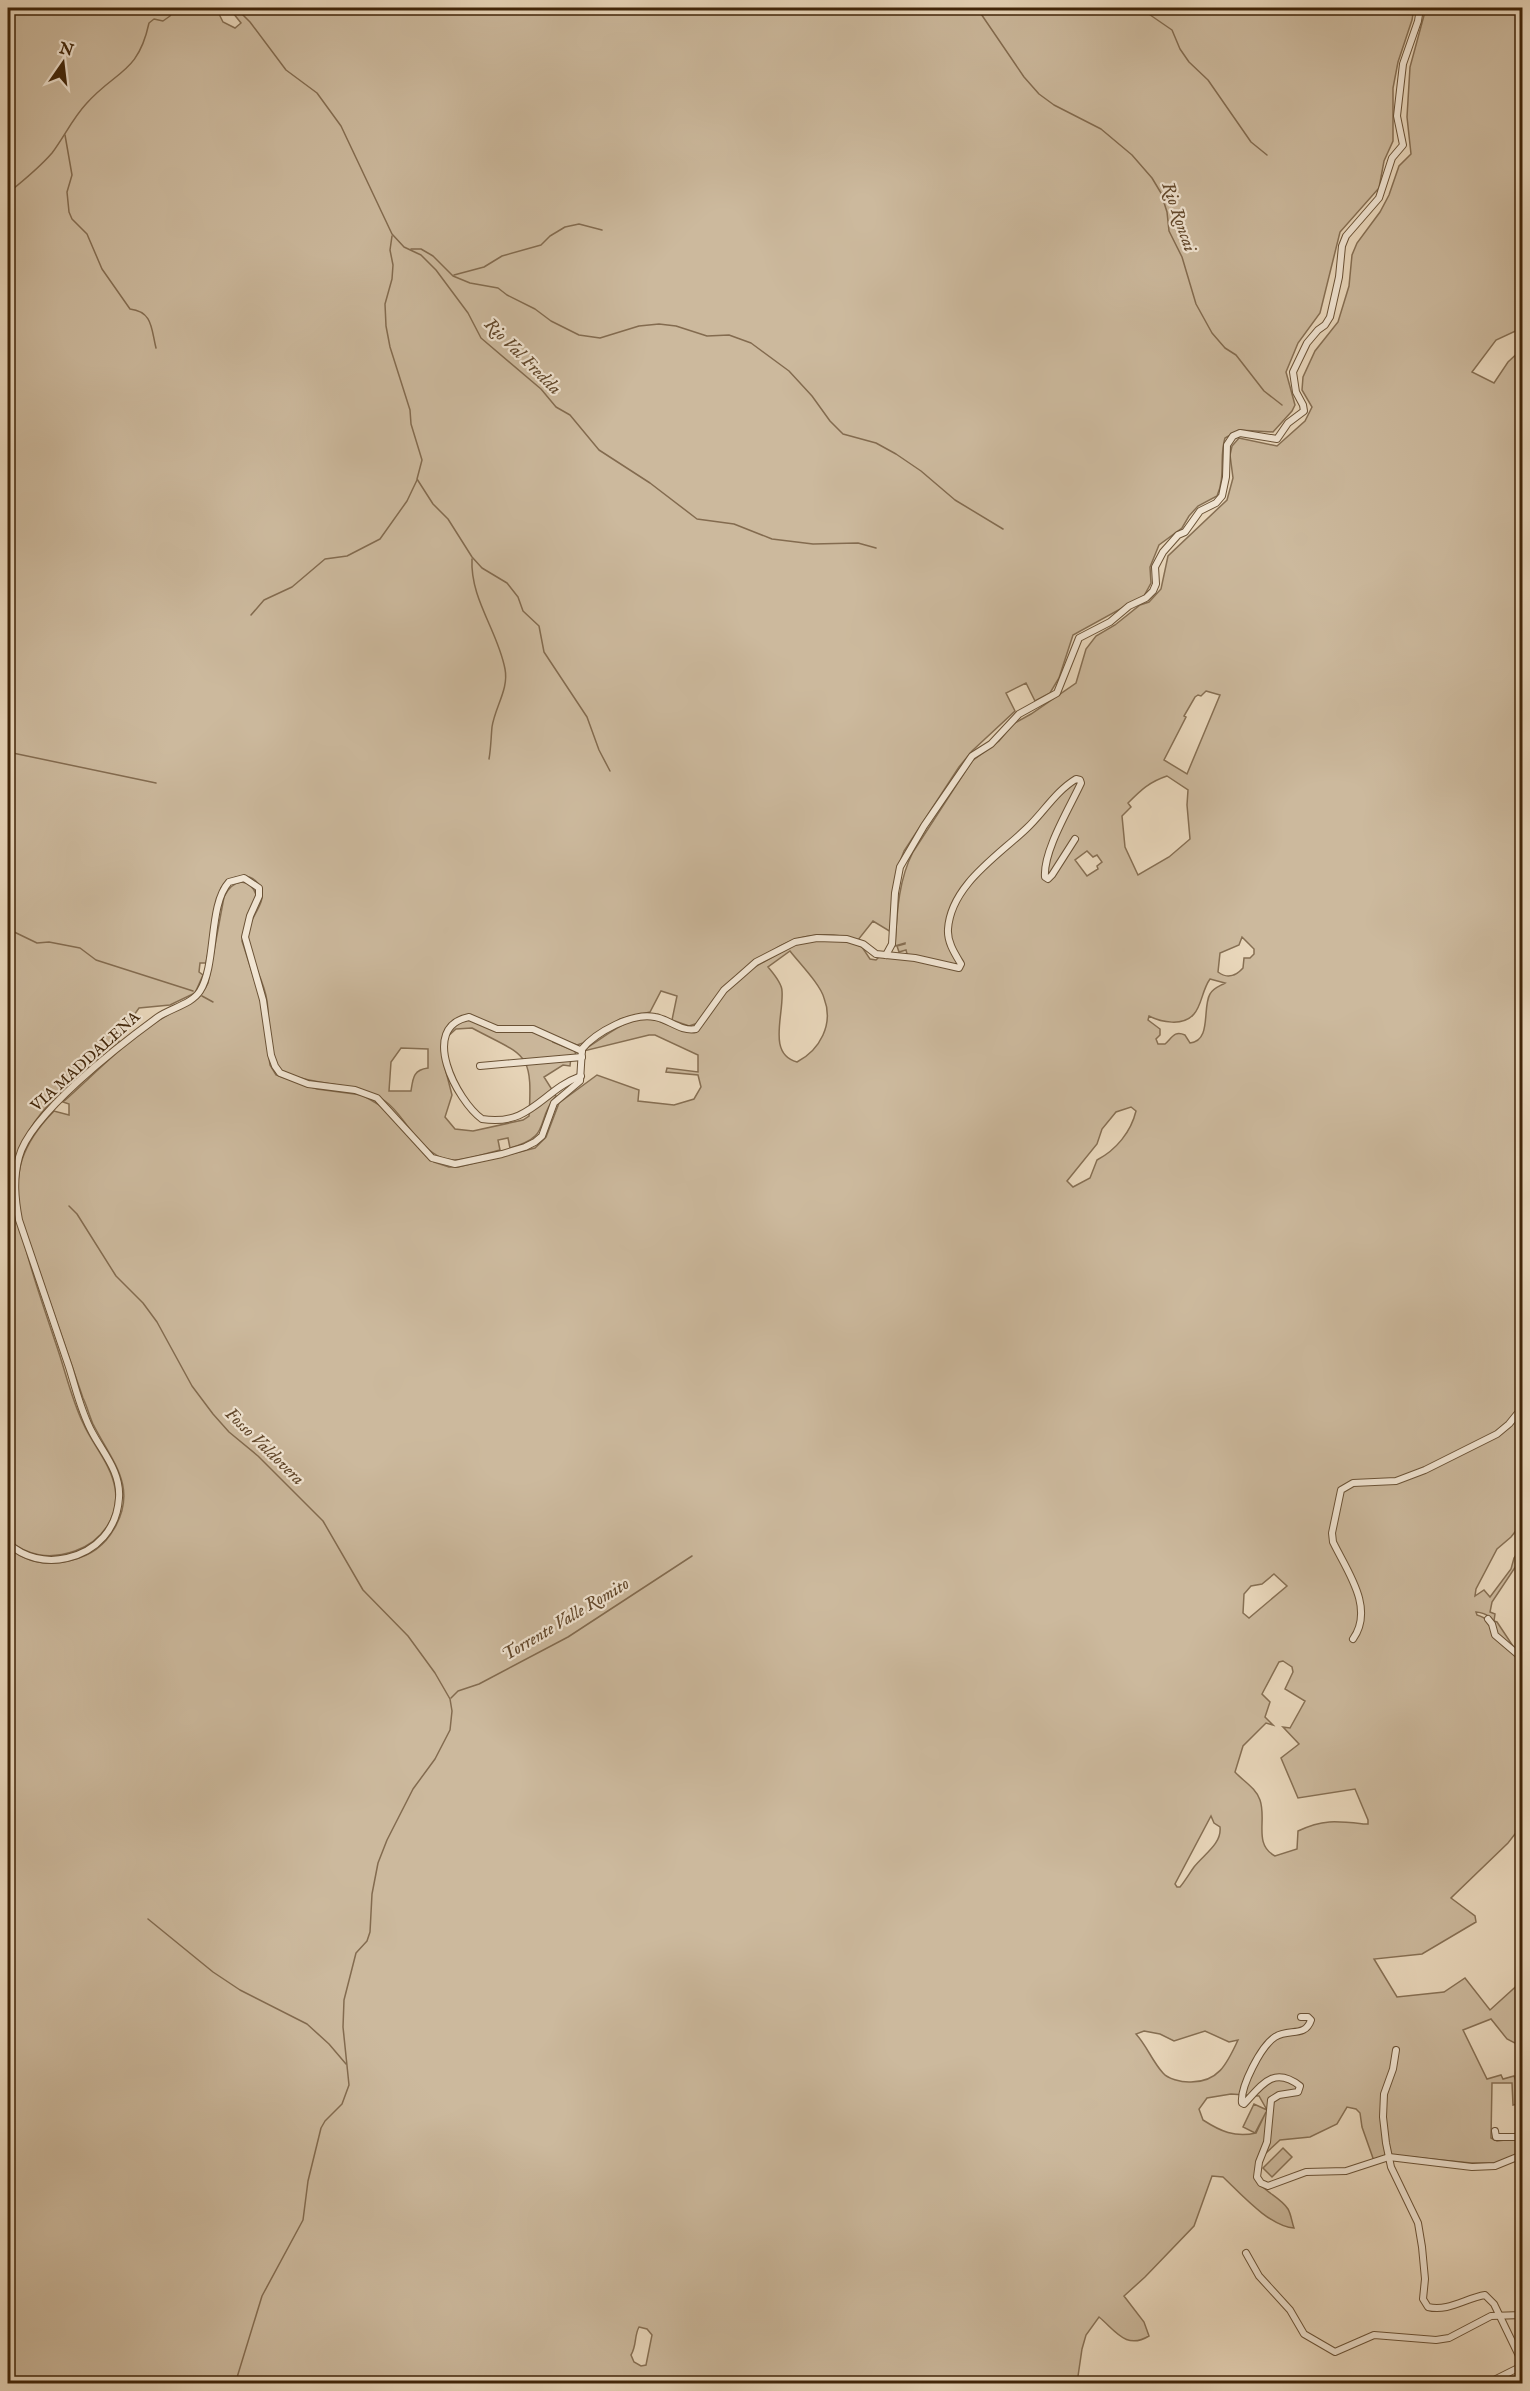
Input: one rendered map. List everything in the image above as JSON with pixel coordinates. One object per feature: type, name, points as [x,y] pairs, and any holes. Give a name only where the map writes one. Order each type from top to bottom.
[{"type":"street","points":[[886,955],[892,944],[895,893],[900,867],[924,826],[972,756],[991,744],[1019,714],[1057,693],[1079,638],[1110,622],[1129,606],[1146,598],[1153,591],[1156,584],[1155,567],[1163,552],[1178,535],[1185,532],[1200,511],[1216,503],[1222,496],[1229,441],[1240,433],[1277,440],[1288,423],[1304,411],[1296,392],[1293,372],[1307,343],[1318,330],[1325,326],[1330,317],[1346,236],[1379,198],[1392,158],[1403,145],[1397,116],[1403,64],[1418,21],[1420,8]]},
{"type":"street","points":[[582,1054],[533,1029],[497,1029],[469,1017],[450,1026],[444,1034],[442,1044],[460,1095],[482,1119],[509,1119],[521,1116],[561,1086],[581,1076],[582,1054],[585,1045],[607,1030],[621,1022],[645,1017],[663,1019],[689,1030],[696,1029],[724,990],[756,962],[795,942],[817,938],[847,939],[863,944],[876,954],[915,958],[953,968],[960,967],[960,962],[953,951],[948,928],[962,893],[988,863],[1076,779],[1081,783],[1060,824],[1045,870],[1045,877],[1048,879],[1052,875],[1076,839]]},
{"type":"street","name":"VIA MADDALENA","points":[[8,1543],[24,1554],[46,1560],[79,1555],[96,1545],[108,1533],[118,1512],[120,1496],[115,1470],[85,1417],[19,1220],[15,1200],[15,1180],[19,1157],[33,1129],[57,1102],[130,1037],[162,1014],[196,997],[205,982],[219,907],[223,892],[229,882],[244,878],[259,888],[260,896],[250,915],[245,937],[263,1000],[271,1055],[275,1066],[280,1072],[308,1084],[355,1090],[377,1098],[432,1158],[455,1164],[502,1154],[530,1145],[542,1136],[554,1103],[579,1083],[581,1076]]},
{"type":"street","points":[[480,1066],[582,1054]]},
{"type":"street","points":[[1353,1639],[1361,1622],[1361,1599],[1333,1542],[1332,1533],[1341,1490],[1351,1483],[1396,1481],[1425,1470],[1497,1434],[1522,1408]]},
{"type":"street","points":[[1488,1619],[1492,1623],[1495,1635],[1522,1658]]},
{"type":"street","points":[[1301,2017],[1308,2017],[1311,2020],[1309,2026],[1304,2032],[1281,2034],[1267,2044],[1248,2077],[1241,2097],[1244,2104],[1265,2081],[1278,2078],[1291,2079],[1300,2086],[1298,2092],[1271,2100],[1267,2142],[1259,2162],[1257,2177],[1261,2183],[1268,2187],[1306,2172],[1346,2171],[1389,2157],[1472,2166],[1495,2166],[1522,2155]]},
{"type":"street","points":[[1396,2050],[1393,2069],[1384,2094],[1383,2117],[1391,2167],[1418,2223],[1424,2262],[1423,2299],[1428,2307],[1438,2308],[1485,2295],[1494,2304],[1522,2364],[1494,2380],[1493,2384]]},
{"type":"street","points":[[1495,2131],[1496,2137],[1500,2138],[1522,2137]]},
{"type":"street","points":[[1246,2253],[1259,2276],[1290,2310],[1304,2334],[1335,2352],[1374,2335],[1424,2340],[1449,2338],[1498,2314],[1522,2315]]},
{"type":"shaded area","points":[[8,8],[216,8],[223,22],[235,28],[241,23],[229,8],[1414,8],[1398,62],[1393,88],[1393,141],[1384,161],[1379,188],[1340,232],[1320,313],[1298,343],[1286,372],[1295,405],[1292,411],[1273,432],[1239,430],[1225,438],[1220,489],[1217,496],[1198,506],[1182,528],[1159,545],[1150,567],[1151,583],[1144,596],[1073,635],[1059,678],[1050,693],[1035,701],[1026,683],[1006,693],[1015,711],[972,751],[959,767],[904,851],[898,867],[891,932],[873,921],[858,940],[831,935],[807,936],[786,943],[766,954],[748,969],[698,1023],[689,1026],[672,1020],[677,996],[661,991],[650,1012],[620,1019],[583,1043],[577,1045],[555,1037],[553,1042],[575,1051],[576,1057],[571,1057],[570,1066],[563,1065],[544,1077],[556,1096],[549,1105],[538,1133],[510,1148],[508,1138],[498,1140],[500,1150],[470,1158],[449,1160],[431,1151],[392,1107],[375,1095],[294,1076],[281,1071],[276,1065],[271,1048],[265,992],[248,940],[249,926],[262,899],[261,889],[253,879],[241,876],[225,883],[221,888],[206,963],[200,963],[199,972],[203,975],[195,993],[170,1005],[139,1008],[120,1035],[118,1044],[65,1088],[35,1121],[16,1161],[13,1192],[31,1266],[76,1405],[87,1431],[110,1471],[115,1488],[115,1509],[107,1527],[84,1547],[66,1554],[40,1555],[24,1550],[8,1540],[8,1194],[12,1188],[8,1182]],"holes":[[[472,1028],[515,1051],[527,1067],[530,1094],[529,1116],[523,1120],[473,1131],[455,1129],[445,1117],[452,1095],[445,1068],[446,1038],[456,1029]],[[401,1048],[428,1049],[428,1068],[417,1073],[413,1079],[411,1091],[389,1091],[391,1062]]]},
{"type":"shaded area","points":[[1426,8],[1522,8],[1522,328],[1496,340],[1472,372],[1494,383],[1508,362],[1522,349],[1522,1523],[1497,1549],[1476,1589],[1475,1596],[1484,1590],[1490,1597],[1511,1569],[1514,1558],[1522,1546],[1522,1557],[1492,1602],[1490,1612],[1495,1614],[1494,1621],[1513,1646],[1497,1635],[1489,1617],[1476,1612],[1477,1615],[1486,1619],[1498,1640],[1522,1659],[1522,1825],[1508,1843],[1451,1898],[1475,1916],[1476,1922],[1422,1954],[1374,1959],[1397,1997],[1444,1992],[1465,1978],[1490,2010],[1522,1981],[1522,2051],[1517,2044],[1507,2039],[1491,2019],[1463,2030],[1487,2079],[1501,2075],[1503,2079],[1514,2076],[1516,2081],[1522,2079],[1522,2103],[1513,2105],[1512,2083],[1492,2083],[1491,2138],[1497,2141],[1522,2138],[1522,2153],[1495,2163],[1471,2163],[1392,2155],[1374,2161],[1362,2127],[1360,2113],[1356,2109],[1347,2107],[1337,2124],[1310,2137],[1280,2140],[1265,2154],[1255,2174],[1261,2185],[1288,2209],[1294,2228],[1265,2216],[1223,2177],[1212,2176],[1194,2226],[1124,2296],[1144,2322],[1149,2336],[1141,2340],[1128,2340],[1116,2333],[1099,2317],[1086,2335],[1077,2383],[8,2383],[8,1547],[22,1557],[46,1563],[63,1562],[85,1556],[102,1545],[110,1535],[121,1514],[124,1500],[120,1474],[92,1421],[83,1398],[21,1218],[19,1173],[27,1147],[34,1135],[54,1111],[69,1115],[69,1104],[63,1102],[127,1044],[154,1023],[192,1002],[200,995],[208,983],[224,897],[227,891],[241,882],[250,885],[257,897],[255,905],[248,913],[242,941],[261,1000],[270,1065],[276,1075],[317,1089],[362,1095],[381,1106],[426,1156],[434,1162],[449,1167],[458,1167],[535,1148],[546,1137],[559,1103],[597,1075],[639,1090],[638,1101],[674,1105],[694,1099],[701,1087],[698,1075],[666,1072],[667,1068],[698,1072],[698,1055],[655,1035],[584,1051],[619,1027],[639,1019],[659,1021],[681,1029],[695,1031],[726,992],[751,969],[797,943],[818,939],[847,940],[862,947],[870,959],[876,960],[880,956],[908,958],[906,950],[899,952],[897,946],[905,943],[895,946],[899,898],[904,874],[913,852],[972,761],[999,741],[1013,724],[1076,683],[1086,649],[1096,636],[1115,625],[1140,605],[1149,602],[1161,589],[1168,556],[1227,500],[1233,478],[1230,455],[1232,446],[1239,438],[1277,446],[1305,421],[1312,407],[1302,390],[1303,377],[1315,351],[1338,322],[1349,286],[1352,255],[1357,243],[1380,212],[1389,195],[1399,166],[1411,154],[1407,117],[1410,67]],"holes":[[[1206,691],[1220,695],[1187,774],[1164,760],[1195,697],[1201,696]],[[1167,776],[1188,790],[1190,839],[1169,857],[1138,875],[1125,847],[1122,816],[1131,807],[1128,803],[1141,790]],[[1087,851],[1093,857],[1097,855],[1102,862],[1097,866],[1098,869],[1087,876],[1075,860]],[[1242,937],[1254,949],[1254,954],[1250,958],[1244,958],[1243,968],[1237,973],[1228,976],[1218,972],[1220,953],[1239,945]],[[790,951],[822,992],[827,1008],[823,1035],[812,1051],[797,1062],[788,1058],[782,1051],[779,1032],[782,988],[768,967]],[[1210,979],[1225,983],[1210,994],[1204,1030],[1197,1041],[1190,1043],[1185,1035],[1178,1033],[1165,1044],[1158,1044],[1156,1039],[1160,1035],[1160,1029],[1148,1020],[1149,1016],[1172,1022],[1184,1021],[1197,1010]],[[1131,1107],[1136,1111],[1134,1119],[1116,1146],[1097,1160],[1090,1178],[1073,1187],[1067,1181],[1097,1144],[1102,1129],[1116,1112]],[[1274,1574],[1287,1586],[1249,1618],[1243,1613],[1244,1594],[1251,1586],[1262,1584]],[[1283,1661],[1292,1667],[1293,1672],[1285,1689],[1305,1701],[1290,1728],[1283,1727],[1299,1744],[1281,1758],[1298,1798],[1355,1789],[1368,1824],[1338,1822],[1315,1824],[1298,1831],[1297,1849],[1275,1856],[1268,1851],[1262,1838],[1260,1800],[1252,1788],[1235,1772],[1243,1746],[1266,1723],[1273,1725],[1265,1717],[1270,1702],[1262,1694],[1279,1662]],[[1211,1816],[1214,1823],[1220,1827],[1218,1839],[1180,1887],[1175,1884]],[[1144,2031],[1160,2034],[1174,2041],[1205,2031],[1229,2042],[1238,2040],[1230,2057],[1220,2070],[1207,2079],[1189,2082],[1175,2080],[1165,2075],[1136,2034]],[[1231,2094],[1259,2096],[1267,2110],[1254,2104],[1243,2127],[1255,2133],[1266,2112],[1256,2133],[1241,2135],[1228,2132],[1203,2120],[1199,2109],[1207,2098]],[[639,2327],[647,2329],[652,2335],[646,2365],[641,2366],[634,2362],[631,2355]]]},
{"type":"shaded area","points":[[1283,2148],[1292,2157],[1272,2177],[1263,2168]]},
{"type":"waterway","points":[[8,193],[52,153],[86,104],[132,62],[139,52],[149,23],[154,19],[163,21],[175,8]]},
{"type":"waterway","name":"Rio Val Fredda","points":[[236,8],[250,22],[286,70],[317,93],[341,126],[392,234],[404,247],[421,255],[436,270],[468,313],[481,338],[541,389],[556,407],[570,415],[599,450],[650,483],[697,519],[734,524],[772,539],[813,544],[858,543],[876,548]]},
{"type":"waterway","name":"Rio Roncai","points":[[977,8],[1024,77],[1039,94],[1054,105],[1101,129],[1132,155],[1152,178],[1161,193],[1167,212],[1169,231],[1182,257],[1196,304],[1212,333],[1225,348],[1236,355],[1264,391],[1282,405]]},
{"type":"waterway","points":[[1140,8],[1172,30],[1180,49],[1189,62],[1208,80],[1251,142],[1267,155]]},
{"type":"waterway","points":[[65,135],[72,175],[67,192],[69,212],[72,219],[87,234],[102,269],[130,309],[147,317],[156,348]]},
{"type":"waterway","points":[[454,275],[484,267],[502,256],[541,245],[565,227],[579,224],[602,230]]},
{"type":"waterway","points":[[392,236],[390,250],[393,265],[392,279],[385,304],[386,326],[422,460],[417,479],[433,504],[448,519],[472,557],[482,568],[507,583],[518,597],[523,611],[539,626],[544,652],[587,717],[599,750],[610,771]]},
{"type":"waterway","points":[[411,249],[421,249],[433,256],[453,276],[470,283],[498,288],[551,321],[579,335],[600,338],[639,326],[659,324],[676,326],[707,336],[729,335],[751,343],[789,371],[843,434],[876,443],[896,454],[921,471],[955,500],[1003,529]]},
{"type":"waterway","points":[[251,615],[264,600],[292,587],[325,559],[347,556],[380,539],[407,501],[417,480]]},
{"type":"waterway","points":[[472,559],[475,588],[497,641],[506,676],[492,727],[489,759]]},
{"type":"waterway","points":[[8,752],[156,783]]},
{"type":"waterway","points":[[8,929],[37,943],[49,942],[80,948],[96,960],[193,991]]},
{"type":"waterway","points":[[202,996],[213,1002]]},
{"type":"waterway","name":"Fosso Valdovera","points":[[69,1206],[77,1214],[116,1276],[143,1303],[157,1322],[192,1386],[213,1414],[323,1521],[363,1590],[408,1636],[435,1673],[450,1699],[452,1711],[450,1730],[435,1759],[413,1789],[378,1863],[372,1894],[370,1932],[367,1941],[356,1953],[344,2000],[343,2027],[349,2085],[342,2104],[321,2128],[308,2181],[303,2220],[262,2296],[235,2384]]},
{"type":"waterway","name":"Torrente Valle Romito","points":[[451,1698],[458,1691],[479,1684],[568,1637],[692,1556]]},
{"type":"waterway","points":[[148,1919],[213,1972],[240,1990],[307,2024],[346,2064]]}]
